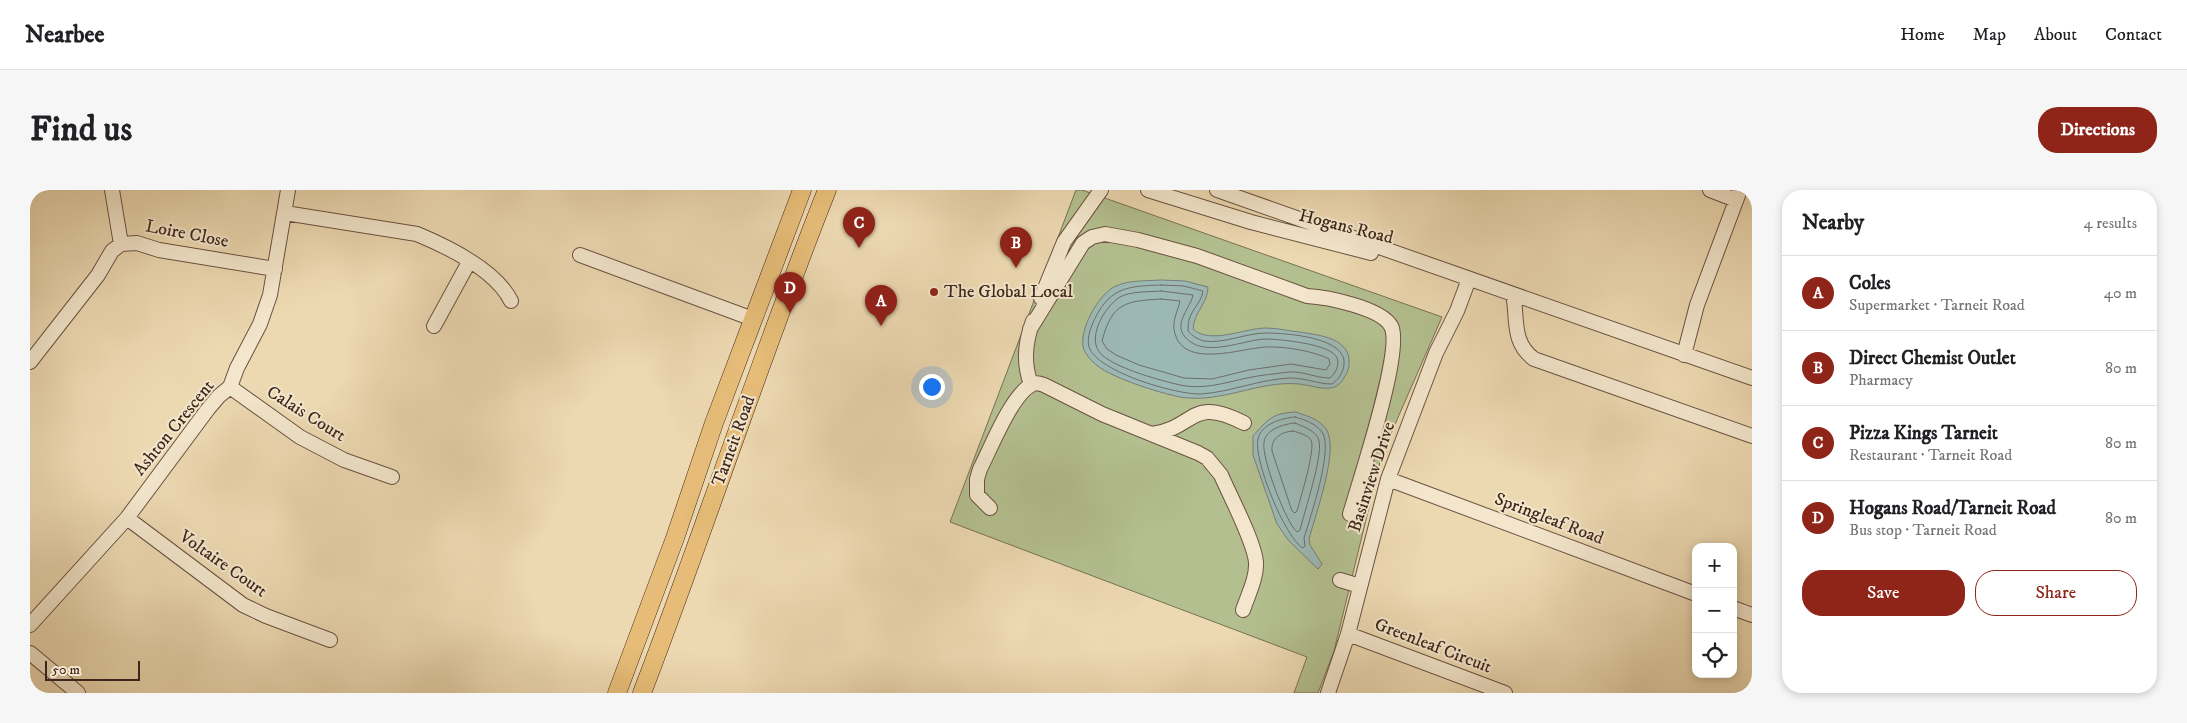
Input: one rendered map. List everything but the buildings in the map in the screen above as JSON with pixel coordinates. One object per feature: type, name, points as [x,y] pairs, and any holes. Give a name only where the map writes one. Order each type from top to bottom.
[{"type":"main road","name":"Tarneit Road","points":[[617,693],[802,190]]},
{"type":"main road","name":"Tarneit Road","points":[[642,693],[742,416],[827,190]]},
{"type":"street","points":[[112,190],[121,244]]},
{"type":"street","name":"Ashton Crescent","points":[[30,625],[128,518],[208,409],[230,387],[237,368],[260,324],[270,295],[288,190]]},
{"type":"street","points":[[1030,330],[1064,242],[1101,190]]},
{"type":"street","name":"Hogans Road","points":[[1148,190],[1251,222],[1449,272]]},
{"type":"street","name":"Hogans Road","points":[[1217,190],[1246,195],[1449,272],[1752,378]]},
{"type":"street","points":[[1679,353],[1738,195],[1710,190]]},
{"type":"street","points":[[1213,210],[1246,195]]},
{"type":"street","points":[[285,213],[417,234],[469,262],[497,280],[506,290],[511,301]]},
{"type":"street","points":[[1031,384],[1026,370],[1027,336],[1083,243],[1092,237],[1105,234],[1138,240],[1197,256],[1307,296],[1326,297],[1381,316],[1390,324],[1395,335],[1394,349],[1382,403],[1350,514]]},
{"type":"street","name":"Loire Close","points":[[30,362],[98,275],[112,251],[121,244],[137,243],[159,250],[275,268]]},
{"type":"street","points":[[580,255],[753,319]]},
{"type":"street","points":[[434,326],[469,262]]},
{"type":"street","name":"Basinview Drive","points":[[1328,693],[1348,634],[1388,479],[1436,353],[1457,311],[1470,279]]},
{"type":"street","points":[[1513,294],[1519,341],[1522,348],[1534,359],[1752,436]]},
{"type":"street","points":[[990,508],[978,496],[977,479],[1009,410],[1017,398],[1031,384],[1044,385],[1102,414],[1207,458],[1221,475],[1253,548],[1256,562],[1252,587],[1243,610]]},
{"type":"street","name":"Calais Court","points":[[230,387],[300,437],[344,460],[392,477]]},
{"type":"street","points":[[1152,434],[1163,433],[1190,417],[1208,411],[1225,414],[1244,423]]},
{"type":"street","name":"Springleaf Road","points":[[1388,479],[1692,593]]},
{"type":"street","name":"Voltaire Court","points":[[128,518],[244,604],[266,616],[330,640]]},
{"type":"street","points":[[1340,580],[1360,586]]},
{"type":"street","points":[[1737,609],[1752,615]]},
{"type":"street","name":"Greenleaf Circuit","points":[[1348,634],[1505,693]]},
{"type":"street","points":[[30,654],[78,693]]},
{"type":"green space","points":[[1076,190],[1082,190],[1442,317],[1382,454],[1334,651],[1318,693],[1294,693],[1307,657],[950,522]]},
{"type":"water","points":[[1161,280],[1185,281],[1208,287],[1206,298],[1194,323],[1193,329],[1200,334],[1218,336],[1266,328],[1324,337],[1340,343],[1345,349],[1349,356],[1347,372],[1337,386],[1331,388],[1299,384],[1269,385],[1225,395],[1195,398],[1180,397],[1147,388],[1121,379],[1100,368],[1087,355],[1083,342],[1084,333],[1091,314],[1103,296],[1109,290],[1121,284]]},
{"type":"water","points":[[1296,412],[1320,423],[1326,429],[1330,438],[1325,483],[1309,539],[1310,545],[1322,564],[1318,569],[1289,541],[1277,524],[1253,455],[1253,436],[1263,425],[1276,416]]},
{"type":"place","name":"Pizza Kings Tarneit","points":[[859,248]]},
{"type":"place","name":"Direct Chemist Outlet","points":[[1016,268]]},
{"type":"place","name":"The Global Local","points":[[934,292]]},
{"type":"place","name":"Hogans Road/Tarneit Road","points":[[790,313]]},
{"type":"place","name":"Coles","points":[[881,326]]}]
